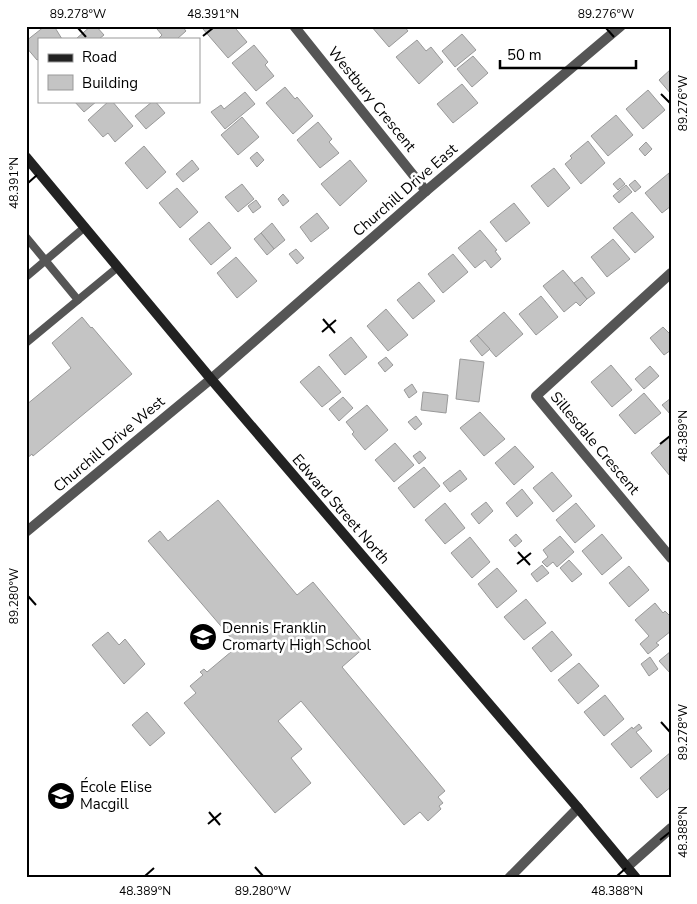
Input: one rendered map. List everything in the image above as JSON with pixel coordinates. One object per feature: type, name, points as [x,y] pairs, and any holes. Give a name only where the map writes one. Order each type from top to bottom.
[{"type":"main road","name":"Edward Street North","points":[[26,157],[211,379],[636,878]]},
{"type":"street","name":"Westbury Crescent","points":[[294,26],[426,191]]},
{"type":"street","name":"Churchill Drive East","points":[[211,379],[426,191],[621,26]]},
{"type":"street","name":"Sillesdale Crescent","points":[[671,273],[536,396],[671,558]]},
{"type":"street","name":"Churchill Drive West","points":[[27,530],[211,379]]},
{"type":"street","points":[[509,878],[578,808]]},
{"type":"street","points":[[627,867],[671,828]]},
{"type":"lane","points":[[26,278],[85,227]]},
{"type":"lane","points":[[26,237],[78,300]]},
{"type":"lane","points":[[26,343],[118,267]]},
{"type":"building","points":[[45,26],[54,26],[61,38],[38,38],[37,60],[26,47],[26,41]]},
{"type":"building","points":[[91,26],[96,26],[104,35],[100,38],[77,38]]},
{"type":"building","points":[[161,26],[182,26],[186,31],[178,38],[159,38],[162,35],[157,29]]},
{"type":"building","points":[[206,26],[237,26],[236,29],[247,42],[228,58],[203,29]]},
{"type":"building","points":[[371,26],[404,26],[408,31],[389,47]]},
{"type":"building","points":[[462,34],[476,50],[455,67],[442,51]]},
{"type":"building","points":[[417,40],[426,51],[431,47],[443,62],[419,84],[396,57]]},
{"type":"building","points":[[254,45],[268,62],[265,65],[274,76],[256,91],[232,63]]},
{"type":"building","points":[[473,56],[488,73],[472,87],[457,69]]},
{"type":"building","points":[[671,69],[671,94],[659,80]]},
{"type":"building","points":[[462,84],[478,103],[453,123],[437,104]]},
{"type":"building","points":[[285,87],[295,99],[297,97],[313,116],[293,134],[266,103]]},
{"type":"building","points":[[648,90],[665,110],[643,129],[626,109]]},
{"type":"building","points":[[245,92],[255,104],[225,129],[211,112],[221,105],[224,109]]},
{"type":"building","points":[[75,102],[96,102],[84,112]]},
{"type":"building","points":[[108,102],[113,102],[133,126],[115,142],[108,133],[103,137],[88,120]]},
{"type":"building","points":[[152,102],[156,102],[165,113],[146,129],[135,116]]},
{"type":"building","points":[[616,115],[633,135],[608,156],[591,136]]},
{"type":"building","points":[[242,117],[259,137],[238,155],[221,135]]},
{"type":"building","points":[[318,122],[332,139],[329,142],[339,153],[320,168],[297,140]]},
{"type":"building","points":[[588,141],[605,163],[581,184],[565,164],[572,158],[570,156]]},
{"type":"building","points":[[646,142],[652,149],[645,156],[639,149]]},
{"type":"building","points":[[144,146],[166,172],[147,189],[125,163]]},
{"type":"building","points":[[257,152],[264,160],[257,167],[250,158]]},
{"type":"building","points":[[192,160],[199,169],[183,182],[176,174]]},
{"type":"building","points":[[350,160],[367,181],[340,206],[321,184]]},
{"type":"building","points":[[554,168],[570,188],[548,207],[531,186]]},
{"type":"building","points":[[669,173],[671,206],[662,213],[645,193]]},
{"type":"building","points":[[620,178],[625,184],[618,190],[613,184]]},
{"type":"building","points":[[635,180],[641,187],[635,192],[629,185]]},
{"type":"building","points":[[242,184],[254,199],[238,212],[225,197]]},
{"type":"building","points":[[626,185],[632,192],[619,203],[613,196]]},
{"type":"building","points":[[177,188],[198,212],[180,228],[159,203]]},
{"type":"building","points":[[283,194],[289,201],[283,206],[278,199]]},
{"type":"building","points":[[256,200],[261,207],[253,213],[248,206]]},
{"type":"building","points":[[514,203],[530,223],[506,242],[490,222]]},
{"type":"building","points":[[632,212],[654,237],[635,253],[613,228]]},
{"type":"building","points":[[317,213],[329,228],[311,242],[300,227]]},
{"type":"building","points":[[209,222],[231,248],[211,265],[189,239]]},
{"type":"building","points":[[272,223],[285,240],[274,249],[261,233]]},
{"type":"building","points":[[480,230],[497,250],[495,251],[501,259],[491,268],[485,260],[475,268],[458,248]]},
{"type":"building","points":[[261,233],[274,249],[267,255],[254,239]]},
{"type":"building","points":[[613,239],[630,259],[607,277],[591,257]]},
{"type":"building","points":[[296,249],[304,258],[297,264],[289,254]]},
{"type":"building","points":[[453,254],[468,272],[443,293],[428,274]]},
{"type":"building","points":[[236,257],[257,281],[237,298],[217,273]]},
{"type":"building","points":[[563,270],[587,299],[580,306],[576,302],[564,312],[543,286]]},
{"type":"building","points":[[582,277],[595,293],[587,299],[574,283]]},
{"type":"building","points":[[419,282],[435,301],[413,319],[397,300]]},
{"type":"building","points":[[541,296],[558,317],[536,335],[519,314]]},
{"type":"building","points":[[386,309],[408,335],[388,351],[367,326]]},
{"type":"building","points":[[504,312],[523,334],[496,357],[477,335]]},
{"type":"building","points":[[82,317],[132,374],[33,456],[32,454],[26,459],[26,405],[71,368],[52,343]]},
{"type":"building","points":[[663,327],[671,335],[671,350],[664,355],[650,338]]},
{"type":"building","points":[[477,335],[490,349],[482,356],[470,341]]},
{"type":"building","points":[[351,337],[367,357],[345,375],[329,355]]},
{"type":"building","points":[[386,357],[393,365],[385,372],[378,363]]},
{"type":"building","points":[[460,359],[484,362],[479,402],[456,399]]},
{"type":"building","points":[[611,365],[632,390],[612,407],[591,382]]},
{"type":"building","points":[[319,366],[341,392],[322,407],[300,382]]},
{"type":"building","points":[[650,366],[659,376],[644,389],[635,379]]},
{"type":"building","points":[[412,384],[417,392],[409,398],[404,390]]},
{"type":"building","points":[[423,392],[448,395],[446,413],[421,410]]},
{"type":"building","points":[[644,393],[661,413],[635,434],[619,415]]},
{"type":"building","points":[[343,397],[353,408],[339,421],[329,409]]},
{"type":"building","points":[[671,398],[671,415],[662,405]]},
{"type":"building","points":[[367,405],[388,430],[365,450],[352,434],[354,432],[346,422]]},
{"type":"building","points":[[480,412],[505,439],[484,456],[460,428]]},
{"type":"building","points":[[416,416],[422,424],[415,430],[408,422]]},
{"type":"building","points":[[671,436],[671,476],[670,476],[651,453]]},
{"type":"building","points":[[395,443],[414,465],[394,482],[375,460]]},
{"type":"building","points":[[515,446],[534,467],[514,485],[495,463]]},
{"type":"building","points":[[420,451],[426,458],[419,464],[413,456]]},
{"type":"building","points":[[424,467],[440,486],[414,508],[398,488]]},
{"type":"building","points":[[460,470],[467,479],[450,492],[443,483]]},
{"type":"building","points":[[552,472],[572,496],[553,512],[533,488]]},
{"type":"building","points":[[522,489],[533,503],[517,517],[506,503]]},
{"type":"building","points":[[218,500],[297,595],[313,582],[366,646],[342,667],[445,791],[438,797],[443,803],[439,806],[441,809],[428,821],[420,812],[404,825],[301,701],[278,721],[302,749],[291,758],[311,783],[275,813],[184,703],[196,693],[190,686],[203,675],[200,672],[204,669],[207,672],[238,646],[148,541],[160,531],[168,541]]},
{"type":"building","points":[[486,502],[493,511],[479,524],[471,514]]},
{"type":"building","points":[[445,503],[465,528],[445,544],[425,520]]},
{"type":"building","points":[[576,503],[595,526],[575,543],[556,520]]},
{"type":"building","points":[[516,534],[522,541],[515,547],[509,540]]},
{"type":"building","points":[[602,534],[622,558],[602,575],[582,551]]},
{"type":"building","points":[[560,536],[574,552],[557,567],[553,562],[547,567],[542,562],[548,557],[543,550]]},
{"type":"building","points":[[470,537],[490,562],[472,578],[451,553]]},
{"type":"building","points":[[569,560],[582,574],[572,582],[560,568]]},
{"type":"building","points":[[542,565],[549,573],[537,582],[531,574]]},
{"type":"building","points":[[629,566],[649,590],[629,607],[609,583]]},
{"type":"building","points":[[497,568],[517,591],[497,608],[478,584]]},
{"type":"building","points":[[526,599],[546,623],[524,640],[504,617]]},
{"type":"building","points":[[655,603],[663,613],[665,611],[671,617],[671,631],[656,643],[659,645],[648,654],[640,644],[649,636],[635,620]]},
{"type":"building","points":[[552,631],[572,655],[551,672],[532,648]]},
{"type":"building","points":[[108,632],[119,645],[125,639],[145,664],[124,684],[92,645]]},
{"type":"building","points":[[671,651],[671,674],[659,661]]},
{"type":"building","points":[[650,657],[658,669],[649,676],[641,664]]},
{"type":"building","points":[[579,663],[599,686],[578,704],[558,680]]},
{"type":"building","points":[[605,695],[624,719],[604,736],[584,712]]},
{"type":"building","points":[[147,712],[165,733],[150,746],[132,725]]},
{"type":"building","points":[[639,724],[642,728],[636,732],[652,751],[631,768],[611,744],[632,727],[633,729]]},
{"type":"building","points":[[671,752],[671,767],[669,768],[671,770],[671,787],[657,798],[640,778]]},
{"type":"place","name":"Dennis Franklin Cromarty High School","points":[[203,637]]},
{"type":"place","name":"École Elise Macgill","points":[[61,796]]}]
